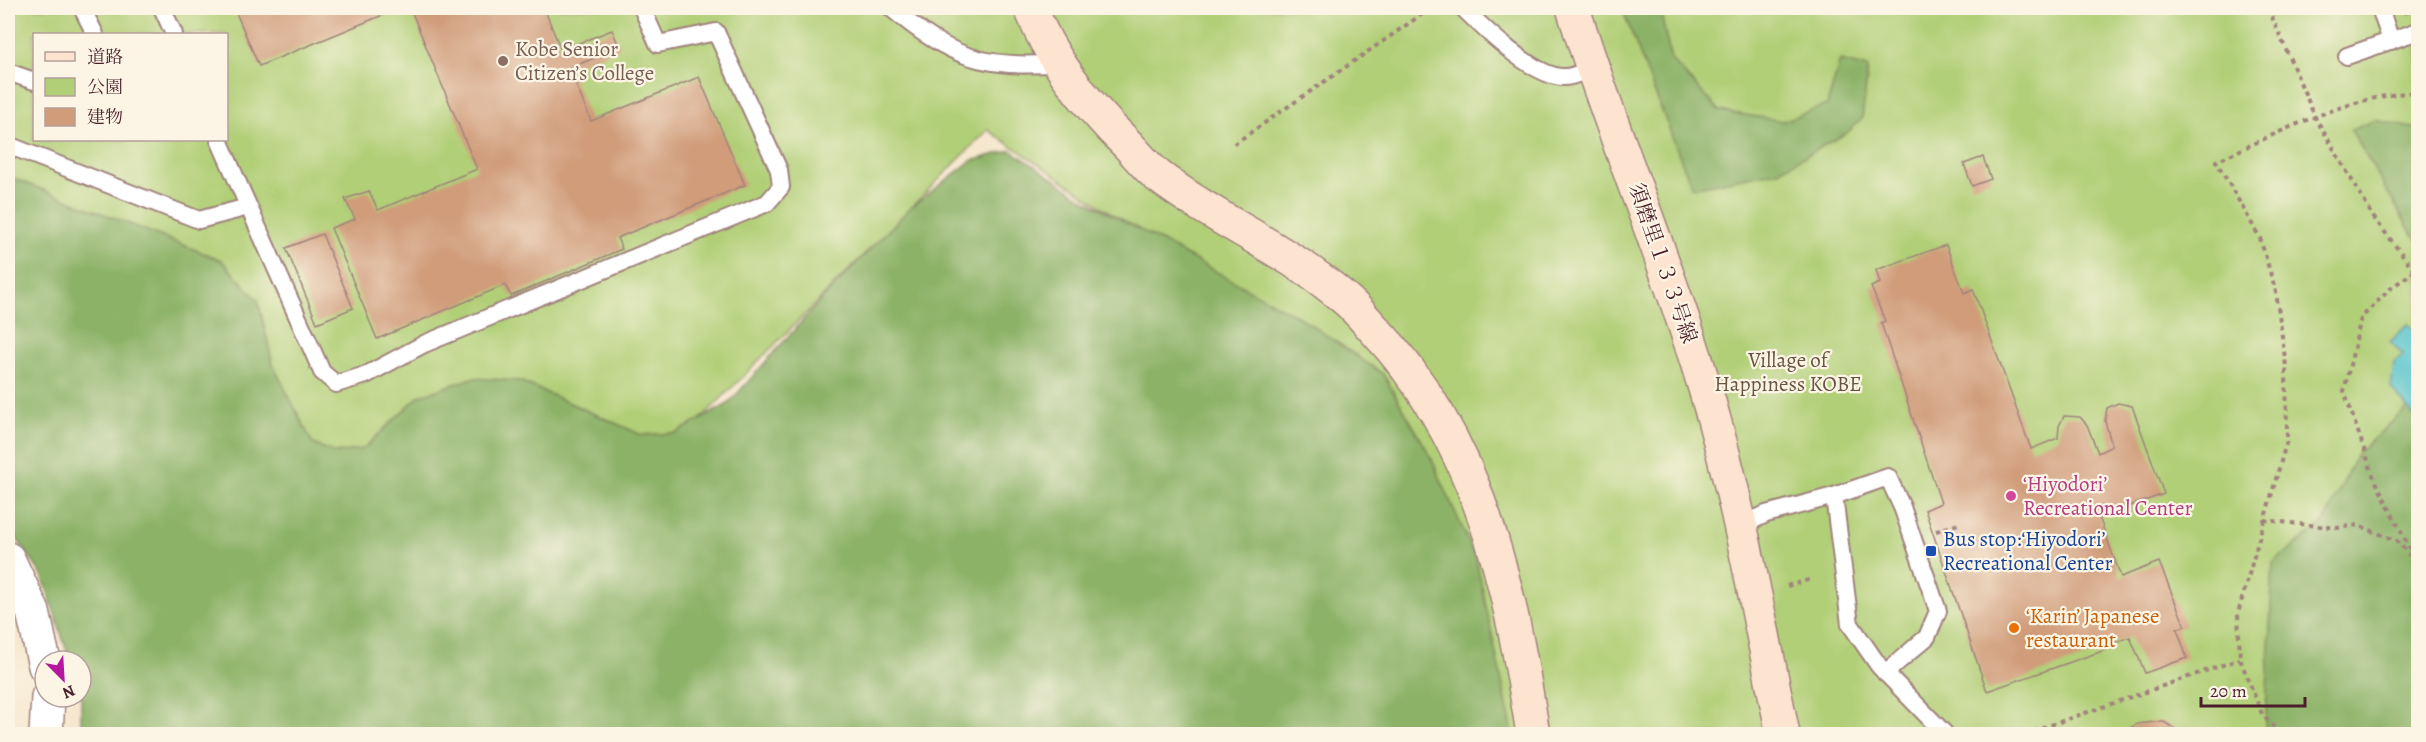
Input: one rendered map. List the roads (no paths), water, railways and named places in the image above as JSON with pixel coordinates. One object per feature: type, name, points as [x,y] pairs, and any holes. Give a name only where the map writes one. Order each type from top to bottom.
[{"type":"street","points":[[1031,8],[1059,63],[1096,114],[1158,175],[1256,237],[1344,298],[1399,355],[1442,419],[1464,461],[1493,539],[1523,671],[1533,735]]},
{"type":"street","name":"須磨里１３３号線","points":[[1573,8],[1592,68],[1647,214],[1701,373],[1741,526],[1783,735]]},
{"type":"street","points":[[8,559],[33,612],[41,649]]},
{"type":"street","points":[[46,735],[47,709]]},
{"type":"lane","points":[[82,8],[94,33]]},
{"type":"lane","points":[[162,8],[174,33]]},
{"type":"lane","points":[[219,141],[322,372],[336,384],[366,375],[424,344],[767,203],[781,187],[779,170],[716,32],[658,44],[642,8]]},
{"type":"lane","points":[[891,8],[917,29],[971,59],[1019,67],[1059,63]]},
{"type":"lane","points":[[1463,8],[1497,42],[1550,75],[1566,77],[1592,68]]},
{"type":"lane","points":[[2380,8],[2391,40]]},
{"type":"lane","points":[[2347,56],[2418,31]]},
{"type":"lane","points":[[8,72],[33,81]]},
{"type":"lane","points":[[8,146],[199,220],[249,207]]},
{"type":"lane","points":[[1741,526],[1766,514],[1834,496],[1888,477],[1902,507],[1938,611],[1927,637],[1885,673]]},
{"type":"lane","points":[[1834,496],[1850,624],[1885,673],[1945,735]]},
{"type":"water","points":[[2408,324],[2418,334],[2418,413],[2415,417],[2391,388],[2394,363],[2403,354],[2390,342]]},
{"type":"place","name":"Kobe Senior Citizen’s College","points":[[503,61]]},
{"type":"place","name":"‘Hiyodori’ Recreational Center","points":[[2011,496]]},
{"type":"place","name":"Bus stop:‘Hiyodori’ Recreational Center","points":[[1931,551]]},
{"type":"place","name":"‘Karin’ Japanese restaurant","points":[[2014,628]]},
{"type":"park label","name":"Village of Happiness KOBE","points":[[1788,372]]}]
